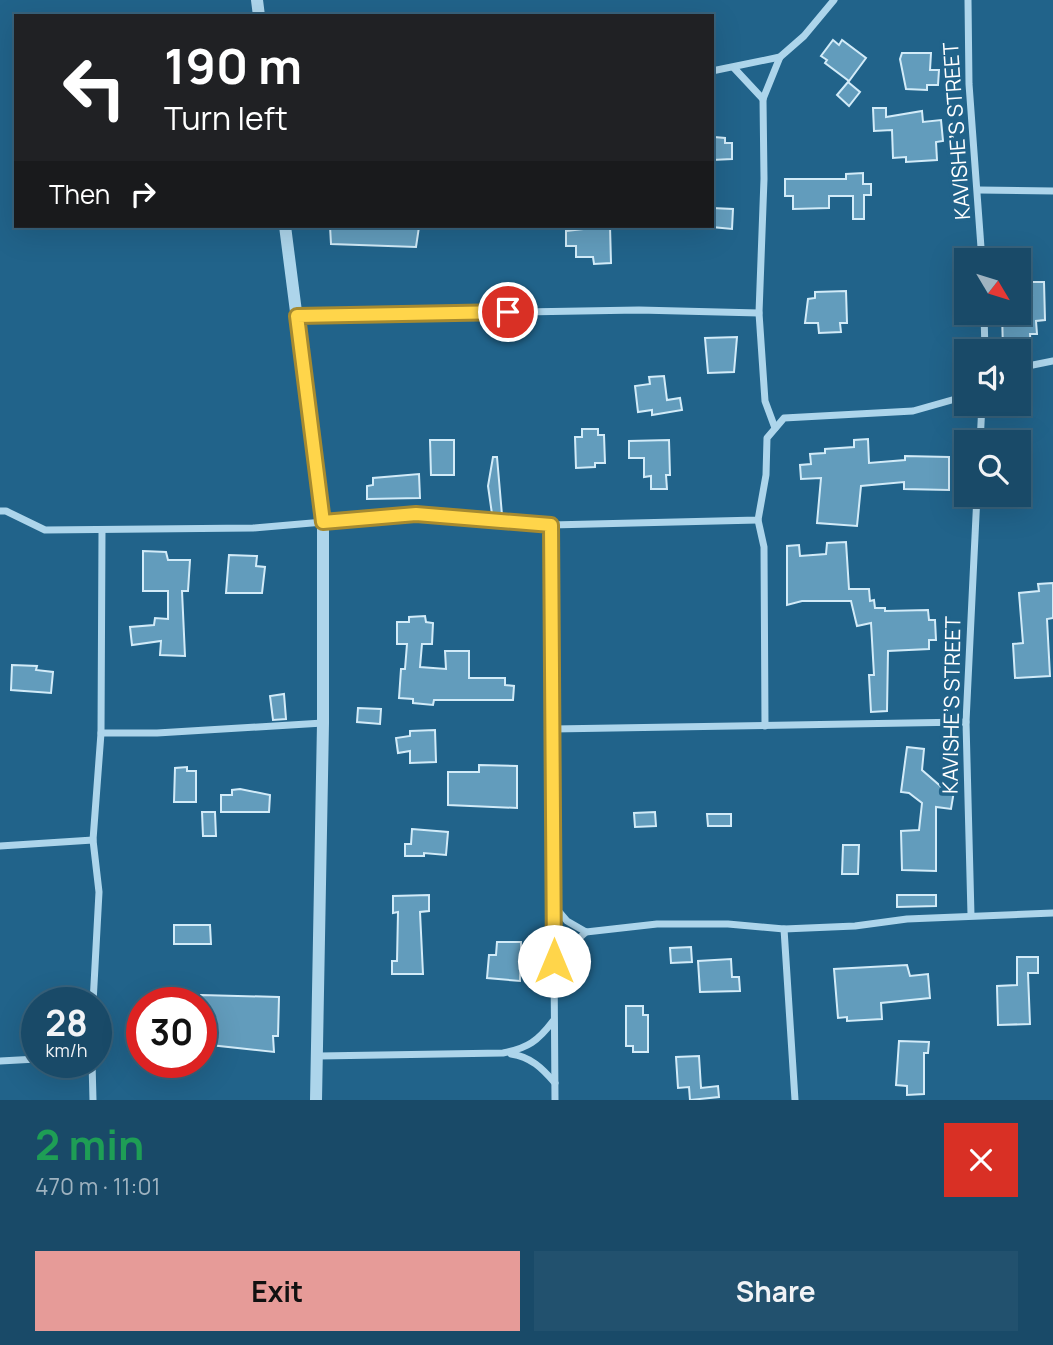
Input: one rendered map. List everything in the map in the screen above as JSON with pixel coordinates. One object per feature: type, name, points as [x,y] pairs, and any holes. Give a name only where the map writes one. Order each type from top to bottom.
[{"type":"street","points":[[775,428],[765,401],[759,313],[763,99],[780,57],[804,36],[834,0]]},
{"type":"street","name":"KAVISHE’S STREET","points":[[968,0],[969,84],[981,248]]},
{"type":"street","points":[[714,71],[780,57]]},
{"type":"street","points":[[734,68],[763,99]]},
{"type":"street","points":[[979,190],[1053,191]]},
{"type":"street","points":[[285,228],[323,522],[323,723],[316,1100]]},
{"type":"street","points":[[297,316],[639,310],[759,313]]},
{"type":"street","points":[[1031,366],[1053,362]]},
{"type":"street","points":[[765,726],[764,547],[758,520],[766,475],[767,439],[775,428],[792,416],[913,411],[954,399]]},
{"type":"street","name":"KAVISHE’S STREET","points":[[971,915],[966,722],[976,507]]},
{"type":"street","points":[[0,511],[6,511],[45,530],[102,531],[253,528],[416,514],[551,525],[758,520]]},
{"type":"street","points":[[551,525],[555,1100]]},
{"type":"street","points":[[94,987],[99,892],[93,840],[101,733],[102,531]]},
{"type":"street","points":[[553,729],[966,722]]},
{"type":"street","points":[[101,733],[157,733],[323,723]]},
{"type":"street","points":[[0,846],[93,840]]},
{"type":"street","points":[[555,906],[567,921],[586,932]]},
{"type":"street","points":[[554,961],[586,932],[657,923],[728,924],[784,929],[971,915],[1053,913]]},
{"type":"street","points":[[784,929],[795,1100]]},
{"type":"street","points":[[503,1054],[527,1048],[537,1042],[554,1020]]},
{"type":"street","points":[[318,1056],[522,1056],[541,1066],[555,1084]]},
{"type":"street","points":[[0,1061],[21,1060]]},
{"type":"street","points":[[92,1078],[93,1100]]},
{"type":"building","points":[[833,40],[839,45],[842,40],[866,58],[849,81],[825,63],[827,60],[821,56]]},
{"type":"building","points":[[902,53],[931,53],[930,70],[939,70],[938,85],[927,85],[927,90],[906,89],[900,59]]},
{"type":"building","points":[[848,82],[860,92],[849,106],[837,95]]},
{"type":"building","points":[[873,108],[886,108],[886,117],[922,111],[923,122],[941,120],[943,141],[936,142],[937,160],[906,162],[906,157],[893,158],[892,130],[874,131]]},
{"type":"building","points":[[714,137],[725,138],[725,143],[732,143],[732,159],[714,160]]},
{"type":"building","points":[[863,173],[863,184],[871,184],[871,195],[864,195],[864,219],[853,219],[853,196],[829,196],[829,208],[793,209],[793,196],[785,196],[785,179],[846,179],[846,174]]},
{"type":"building","points":[[714,208],[733,209],[732,229],[714,227]]},
{"type":"building","points":[[330,228],[419,228],[416,247],[331,244]]},
{"type":"building","points":[[610,228],[611,263],[594,264],[593,257],[576,257],[576,246],[566,246],[566,231]]},
{"type":"building","points":[[1031,282],[1044,282],[1045,320],[1036,321],[1037,334],[1030,334],[1030,339],[1003,339],[1002,326],[1031,326]]},
{"type":"building","points":[[846,291],[847,323],[840,323],[841,332],[819,333],[818,323],[805,323],[808,299],[815,298],[815,292]]},
{"type":"building","points":[[737,337],[734,372],[708,373],[705,338]]},
{"type":"building","points":[[664,376],[667,400],[680,398],[682,410],[652,415],[652,410],[638,412],[635,386],[650,384],[649,377]]},
{"type":"building","points":[[582,429],[598,429],[598,435],[604,435],[605,463],[595,463],[595,467],[576,468],[575,437],[582,437]]},
{"type":"building","points":[[868,439],[869,463],[905,460],[905,456],[949,457],[949,490],[904,489],[904,482],[861,486],[857,526],[817,523],[821,478],[801,479],[800,465],[811,464],[810,454],[825,453],[825,449],[854,447],[854,440]]},
{"type":"building","points":[[430,440],[454,440],[454,475],[431,475]]},
{"type":"building","points":[[669,440],[670,475],[666,475],[667,489],[651,489],[651,476],[644,477],[644,458],[629,458],[629,441]]},
{"type":"building","points":[[493,457],[497,457],[502,515],[492,514],[488,486]]},
{"type":"building","points":[[419,474],[420,498],[367,499],[367,486],[373,485],[373,478]]},
{"type":"building","points":[[846,542],[849,589],[869,589],[870,601],[874,600],[875,608],[885,608],[885,611],[928,610],[929,620],[935,620],[936,640],[929,640],[929,649],[888,651],[887,711],[871,712],[869,675],[874,675],[871,623],[857,626],[851,601],[802,601],[787,605],[787,546],[799,545],[800,556],[826,554],[827,543]]},
{"type":"building","points":[[143,551],[166,552],[168,560],[190,560],[188,591],[182,591],[185,656],[160,655],[161,641],[132,645],[130,627],[154,625],[155,618],[168,619],[168,591],[143,591]]},
{"type":"building","points":[[229,555],[257,556],[256,566],[265,567],[262,593],[226,593]]},
{"type":"building","points":[[1053,583],[1053,618],[1047,619],[1050,676],[1015,678],[1013,644],[1023,643],[1019,593],[1039,591],[1038,584]]},
{"type":"building","points":[[425,616],[426,622],[433,623],[432,644],[422,644],[420,667],[446,669],[445,651],[469,651],[469,678],[505,678],[505,685],[514,686],[513,700],[434,700],[433,705],[399,698],[401,669],[405,669],[407,644],[397,644],[397,622],[409,622],[409,617]]},
{"type":"building","points":[[12,665],[37,666],[36,670],[53,672],[51,693],[11,690]]},
{"type":"building","points":[[284,694],[286,719],[273,720],[270,696]]},
{"type":"building","points":[[358,708],[381,709],[380,724],[357,722]]},
{"type":"building","points":[[435,730],[436,762],[410,763],[410,751],[398,753],[396,738],[410,736],[410,731]]},
{"type":"building","points":[[907,747],[924,749],[922,770],[945,790],[954,791],[951,809],[936,807],[936,871],[902,870],[901,831],[919,830],[922,803],[909,793],[901,792]]},
{"type":"building","points":[[479,765],[517,766],[517,808],[448,805],[448,772],[479,772]]},
{"type":"building","points":[[187,767],[187,771],[196,771],[196,802],[174,802],[175,768]]},
{"type":"building","points":[[232,790],[270,795],[269,812],[221,812],[221,795],[232,795]]},
{"type":"building","points":[[202,812],[215,812],[216,836],[203,836]]},
{"type":"building","points":[[655,812],[656,826],[635,827],[634,813]]},
{"type":"building","points":[[707,814],[731,814],[731,826],[708,826]]},
{"type":"building","points":[[412,829],[448,832],[446,855],[424,853],[424,856],[405,856],[405,844],[411,844]]},
{"type":"building","points":[[843,845],[859,845],[858,874],[842,874]]},
{"type":"building","points":[[429,895],[429,911],[420,912],[423,974],[392,974],[392,961],[397,961],[398,912],[393,913],[393,896]]},
{"type":"building","points":[[897,895],[936,895],[936,906],[897,907]]},
{"type":"building","points":[[174,925],[210,925],[211,944],[174,944]]},
{"type":"building","points":[[497,942],[521,942],[521,955],[540,956],[540,971],[520,971],[520,981],[487,978],[489,955],[496,955]]},
{"type":"building","points":[[691,947],[692,962],[671,963],[670,948]]},
{"type":"building","points":[[1017,957],[1038,957],[1038,973],[1028,973],[1030,1024],[998,1025],[997,986],[1017,985]]},
{"type":"building","points":[[731,959],[732,977],[739,977],[740,991],[700,992],[698,961]]},
{"type":"building","points":[[907,965],[910,976],[928,974],[930,998],[881,1003],[882,1019],[847,1021],[847,1017],[838,1018],[834,969]]},
{"type":"building","points":[[217,995],[279,997],[278,1036],[273,1036],[274,1052],[217,1046]]},
{"type":"building","points":[[626,1006],[643,1006],[643,1015],[648,1015],[648,1052],[633,1052],[633,1046],[626,1046]]},
{"type":"building","points":[[899,1041],[929,1042],[928,1053],[924,1053],[924,1094],[907,1095],[907,1086],[896,1085]]},
{"type":"building","points":[[699,1056],[701,1088],[718,1086],[719,1097],[690,1100],[689,1087],[678,1088],[676,1057]]},
{"type":"route","points":[[508,312],[297,316],[323,522],[416,514],[551,525],[554,961]]}]
